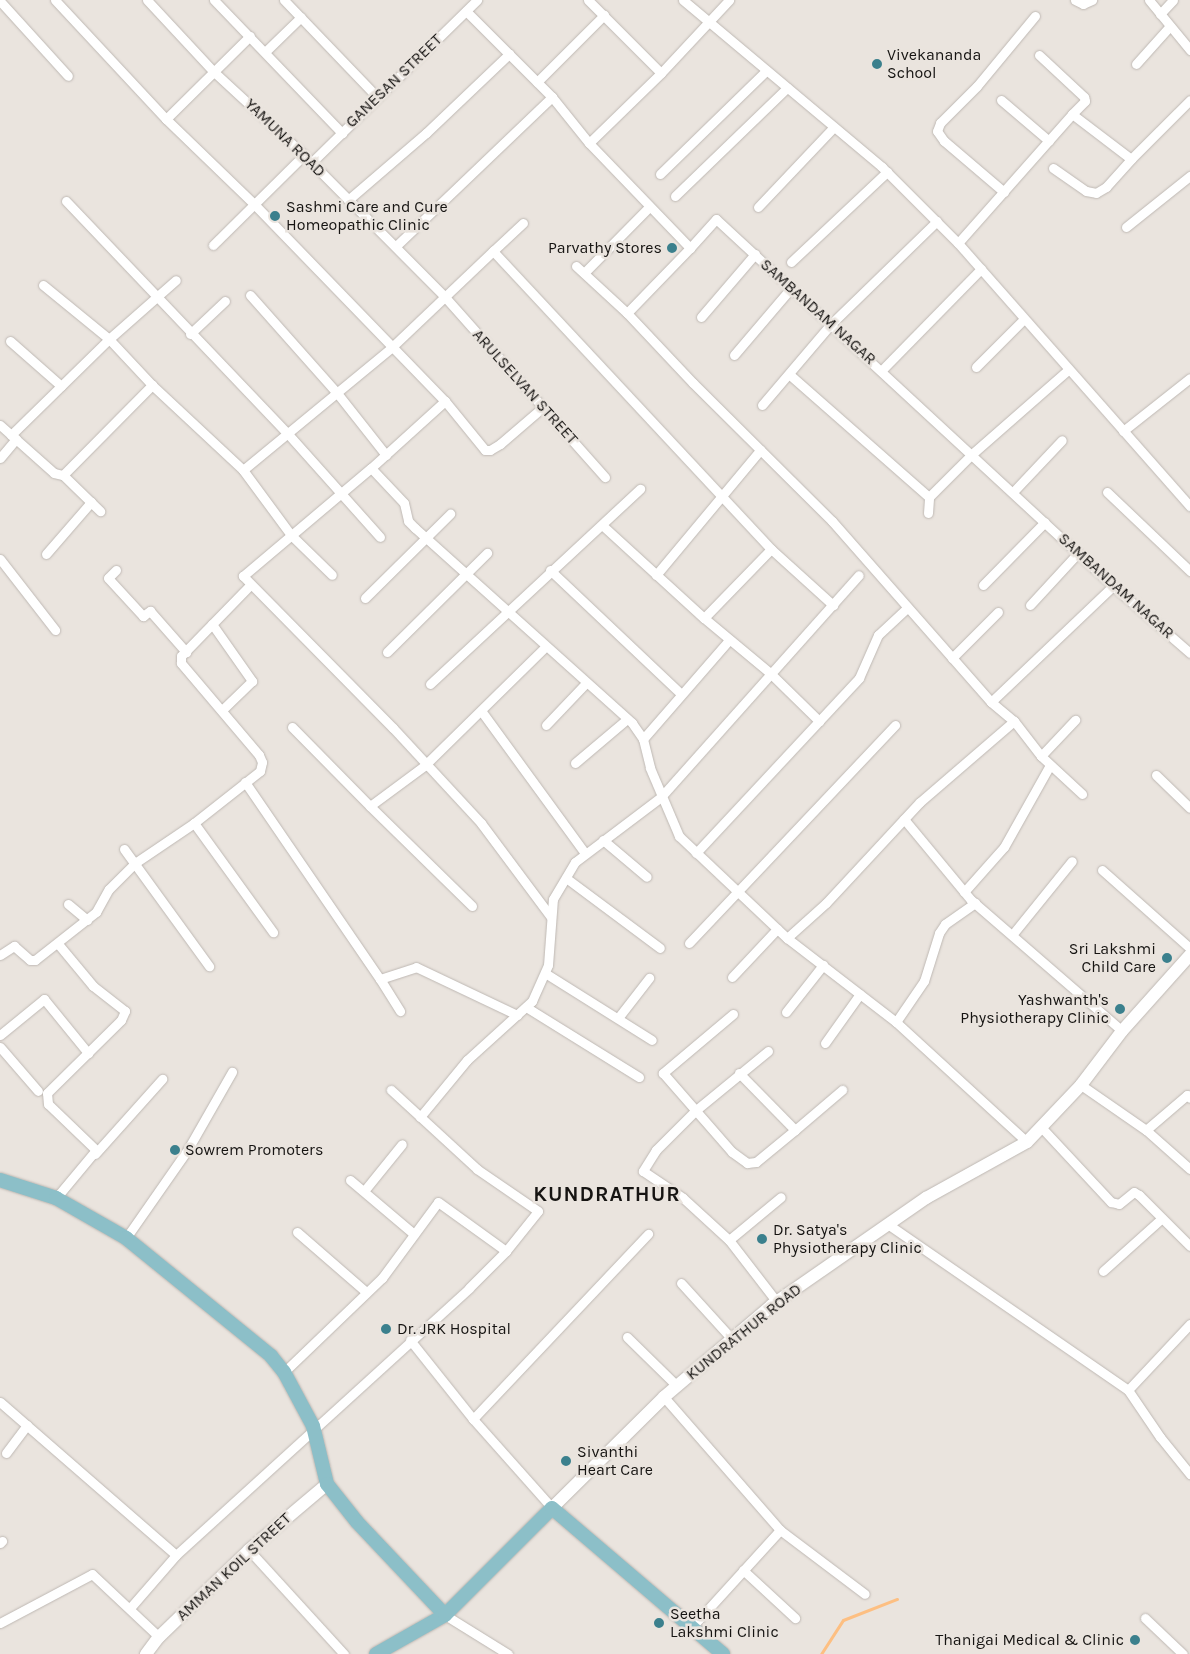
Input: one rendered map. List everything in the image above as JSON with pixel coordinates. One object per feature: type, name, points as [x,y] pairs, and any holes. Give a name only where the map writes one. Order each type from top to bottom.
[{"type":"main road","points":[[0,1180],[56,1198],[126,1238],[264,1350],[284,1372],[313,1426],[327,1484],[356,1522],[445,1614]]},
{"type":"main road","points":[[376,1654],[445,1614],[552,1508],[690,1629],[723,1654]]},
{"type":"street","points":[[54,0],[166,119],[254,204],[391,348],[445,401],[487,451],[543,407]]},
{"type":"street","name":"YAMUNA ROAD","points":[[147,0],[213,71],[304,155],[445,296]]},
{"type":"street","points":[[214,0],[342,133]]},
{"type":"street","points":[[284,0],[378,97]]},
{"type":"street","name":"GANESAN STREET","points":[[311,163],[477,0]]},
{"type":"street","points":[[588,0],[661,73]]},
{"type":"street","points":[[683,0],[887,172],[958,243],[1068,370],[1190,506]]},
{"type":"street","points":[[589,143],[661,73],[729,0]]},
{"type":"street","points":[[1076,0],[1083,4],[1092,0]]},
{"type":"street","points":[[1149,0],[1190,49]]},
{"type":"street","points":[[1160,14],[1173,0]]},
{"type":"street","points":[[0,1],[68,76]]},
{"type":"street","points":[[466,10],[537,82],[589,143],[690,248],[627,313]]},
{"type":"street","points":[[537,82],[604,15]]},
{"type":"street","points":[[1004,192],[944,141],[937,131],[1035,16]]},
{"type":"street","points":[[265,52],[301,17]]},
{"type":"street","points":[[1136,64],[1170,26]]},
{"type":"street","points":[[166,119],[250,36]]},
{"type":"street","points":[[348,200],[426,133],[509,54]]},
{"type":"street","points":[[958,243],[1085,101],[1084,97],[1039,55]]},
{"type":"street","points":[[660,174],[766,71]]},
{"type":"street","points":[[675,196],[787,88]]},
{"type":"street","points":[[396,246],[552,98]]},
{"type":"street","points":[[1001,100],[1049,141]]},
{"type":"street","points":[[1053,168],[1086,191],[1096,192],[1106,187],[1190,100]]},
{"type":"street","points":[[1072,114],[1131,159]]},
{"type":"street","points":[[758,207],[834,127]]},
{"type":"street","points":[[213,245],[304,155]]},
{"type":"street","points":[[791,262],[887,172]]},
{"type":"street","points":[[1126,227],[1190,176]]},
{"type":"street","points":[[66,201],[190,334],[288,434],[380,536]]},
{"type":"street","points":[[584,274],[649,207]]},
{"type":"street","name":"SAMBANDAM NAGAR","points":[[690,248],[716,219],[1113,586],[1190,652]]},
{"type":"street","points":[[762,405],[790,375],[830,325],[936,221]]},
{"type":"street","points":[[243,470],[391,348],[523,223]]},
{"type":"street","points":[[493,251],[771,549],[833,605]]},
{"type":"street","points":[[700,317],[754,254]]},
{"type":"street","points":[[576,266],[627,313],[832,522],[991,702],[1014,721],[1041,756],[1082,794]]},
{"type":"street","points":[[881,370],[981,269]]},
{"type":"street","points":[[0,458],[13,437],[61,386],[109,339],[176,280]]},
{"type":"street","points":[[43,285],[109,339],[152,385],[243,470],[291,535],[332,575]]},
{"type":"street","points":[[734,355],[791,288]]},
{"type":"street","points":[[250,295],[337,393],[386,455]]},
{"type":"street","name":"ARULSELVAN STREET","points":[[445,296],[605,477]]},
{"type":"street","points":[[190,334],[225,301]]},
{"type":"street","points":[[976,367],[1024,320]]},
{"type":"street","points":[[10,341],[61,386]]},
{"type":"street","points":[[928,513],[929,497],[972,454],[1068,370]]},
{"type":"street","points":[[790,375],[929,497]]},
{"type":"street","points":[[1123,431],[1190,378]]},
{"type":"street","points":[[63,476],[152,385]]},
{"type":"street","points":[[445,401],[371,468],[242,576],[393,728],[424,766],[481,823],[551,917]]},
{"type":"street","points":[[0,425],[54,473],[63,476],[100,511]]},
{"type":"street","points":[[1013,492],[1062,440]]},
{"type":"street","points":[[656,576],[760,450]]},
{"type":"street","points":[[371,468],[393,489],[404,503],[408,521],[508,610],[545,647],[627,719],[643,739],[661,797],[679,836],[738,894],[787,938],[896,1022],[1027,1142]]},
{"type":"street","points":[[430,684],[550,570],[640,490]]},
{"type":"street","points":[[1107,492],[1190,571]]},
{"type":"street","points":[[46,554],[91,502]]},
{"type":"street","points":[[365,598],[427,539],[450,514]]},
{"type":"street","points":[[982,585],[1045,522]]},
{"type":"street","points":[[602,525],[656,576],[770,674],[819,721]]},
{"type":"street","points":[[704,618],[771,549]]},
{"type":"street","points":[[1030,605],[1078,552]]},
{"type":"street","points":[[387,652],[487,553]]},
{"type":"street","points":[[0,559],[55,630]]},
{"type":"street","points":[[116,570],[108,578],[143,616],[150,611],[186,652]]},
{"type":"street","points":[[550,570],[680,693]]},
{"type":"street","points":[[420,1117],[467,1060],[532,1001],[545,973],[552,898],[575,862],[661,797],[860,575]]},
{"type":"street","points":[[0,955],[14,946],[33,961],[58,944],[96,912],[109,889],[135,862],[194,823],[260,771],[262,762],[222,710],[181,663],[186,652],[250,585]]},
{"type":"street","points":[[991,702],[1113,586]]},
{"type":"street","points":[[696,853],[859,678],[878,636],[907,608]]},
{"type":"street","points":[[952,658],[998,612]]},
{"type":"street","points":[[212,624],[252,681],[222,710]]},
{"type":"street","points":[[643,739],[680,693],[730,640]]},
{"type":"street","points":[[370,806],[424,766],[482,712],[545,647]]},
{"type":"street","points":[[546,725],[586,683]]},
{"type":"street","points":[[482,712],[585,853]]},
{"type":"street","points":[[575,763],[627,719]]},
{"type":"street","points":[[1041,756],[1075,720]]},
{"type":"street","points":[[787,938],[826,903],[904,819],[1014,721]]},
{"type":"street","points":[[689,942],[738,894],[895,725]]},
{"type":"street","points":[[292,728],[472,906]]},
{"type":"street","points":[[964,892],[1004,847],[1050,765]]},
{"type":"street","points":[[1156,776],[1190,808]]},
{"type":"street","points":[[245,782],[380,978],[400,1011]]},
{"type":"street","points":[[904,819],[973,902],[1122,1031]]},
{"type":"street","points":[[194,823],[273,932]]},
{"type":"street","points":[[603,840],[648,877]]},
{"type":"street","points":[[124,848],[209,966]]},
{"type":"street","points":[[1012,935],[1072,861]]},
{"type":"street","points":[[1102,870],[1190,948]]},
{"type":"street","points":[[566,878],[660,948]]},
{"type":"street","points":[[896,1022],[924,981],[939,933],[945,924],[973,902]]},
{"type":"street","points":[[68,904],[87,920]]},
{"type":"street","points":[[732,977],[777,929]]},
{"type":"street","points":[[58,944],[93,986],[126,1011],[121,1020],[47,1094],[46,1099],[94,1146],[95,1154]]},
{"type":"street","name":"KUNDRATHUR ROAD","points":[[552,1508],[664,1397],[776,1302],[953,1181],[1027,1142],[1081,1085],[1122,1031],[1190,955]]},
{"type":"street","points":[[786,1012],[823,966]]},
{"type":"street","points":[[380,978],[416,968],[517,1015]]},
{"type":"street","points":[[545,973],[652,1040]]},
{"type":"street","points":[[618,1018],[649,978]]},
{"type":"street","points":[[825,1043],[860,994]]},
{"type":"street","points":[[0,1035],[44,999],[88,1052]]},
{"type":"street","points":[[526,1007],[639,1077]]},
{"type":"street","points":[[732,1014],[663,1073],[732,1152],[747,1163],[756,1162],[842,1090]]},
{"type":"street","points":[[0,1047],[38,1092]]},
{"type":"street","points":[[768,1051],[696,1110],[656,1150],[643,1171],[682,1198],[729,1240],[776,1302]]},
{"type":"street","points":[[126,1238],[188,1149],[232,1072]]},
{"type":"street","points":[[739,1073],[795,1130]]},
{"type":"street","points":[[56,1198],[162,1079]]},
{"type":"street","points":[[1081,1085],[1146,1130],[1190,1170]]},
{"type":"street","points":[[130,1608],[176,1554],[313,1426],[506,1251],[538,1211],[477,1169],[391,1090]]},
{"type":"street","points":[[1146,1130],[1187,1095],[1190,1098]]},
{"type":"street","points":[[1041,1127],[1111,1202],[1124,1203],[1134,1192],[1190,1246]]},
{"type":"street","points":[[364,1191],[402,1144]]},
{"type":"street","points":[[350,1180],[414,1234]]},
{"type":"street","points":[[729,1240],[782,1197]]},
{"type":"street","points":[[284,1372],[382,1278],[438,1202],[506,1251]]},
{"type":"street","points":[[1103,1271],[1162,1218]]},
{"type":"street","points":[[889,1225],[1128,1390],[1160,1437],[1190,1474]]},
{"type":"street","points":[[297,1232],[366,1292]]},
{"type":"street","points":[[473,1419],[648,1234]]},
{"type":"street","points":[[681,1283],[732,1339]]},
{"type":"street","points":[[1128,1390],[1190,1324]]},
{"type":"street","points":[[627,1337],[677,1386]]},
{"type":"street","points":[[410,1340],[473,1419],[552,1508]]},
{"type":"street","points":[[664,1397],[780,1530],[865,1594]]},
{"type":"street","points":[[0,1402],[176,1554]]},
{"type":"street","points":[[6,1453],[27,1425]]},
{"type":"street","name":"AMMAN KOIL STREET","points":[[146,1654],[159,1637],[249,1550],[327,1484]]},
{"type":"street","points":[[690,1629],[780,1530]]},
{"type":"street","points":[[249,1550],[344,1654]]},
{"type":"street","points":[[743,1570],[795,1618]]},
{"type":"street","points":[[0,1623],[92,1574],[159,1637]]},
{"type":"street","points":[[445,1614],[508,1654]]},
{"type":"street","points":[[1145,1618],[1182,1654]]},
{"type":"waterway","points":[[821,1654],[843,1620],[897,1599]]},
{"type":"place","name":"Vivekananda School","points":[[877,64]]},
{"type":"place","name":"Sashmi Care and Cure Homeopathic Clinic","points":[[275,216]]},
{"type":"place","name":"Parvathy Stores","points":[[672,248]]},
{"type":"place","name":"Sri Lakshmi Child Care","points":[[1167,958]]},
{"type":"place","name":"Yashwanth's Physiotherapy Clinic","points":[[1120,1009]]},
{"type":"place","name":"Sowrem Promoters","points":[[175,1150]]},
{"type":"place","name":"Dr. Satya's Physiotherapy Clinic","points":[[762,1239]]},
{"type":"place","name":"Dr. JRK Hospital","points":[[386,1329]]},
{"type":"place","name":"Sivanthi Heart Care","points":[[566,1461]]},
{"type":"place","name":"Seetha Lakshmi Clinic","points":[[659,1623]]},
{"type":"place","name":"Thanigai Medical & Clinic","points":[[1135,1640]]},
{"type":"district","name":"KUNDRATHUR","points":[[607,1194]]}]
